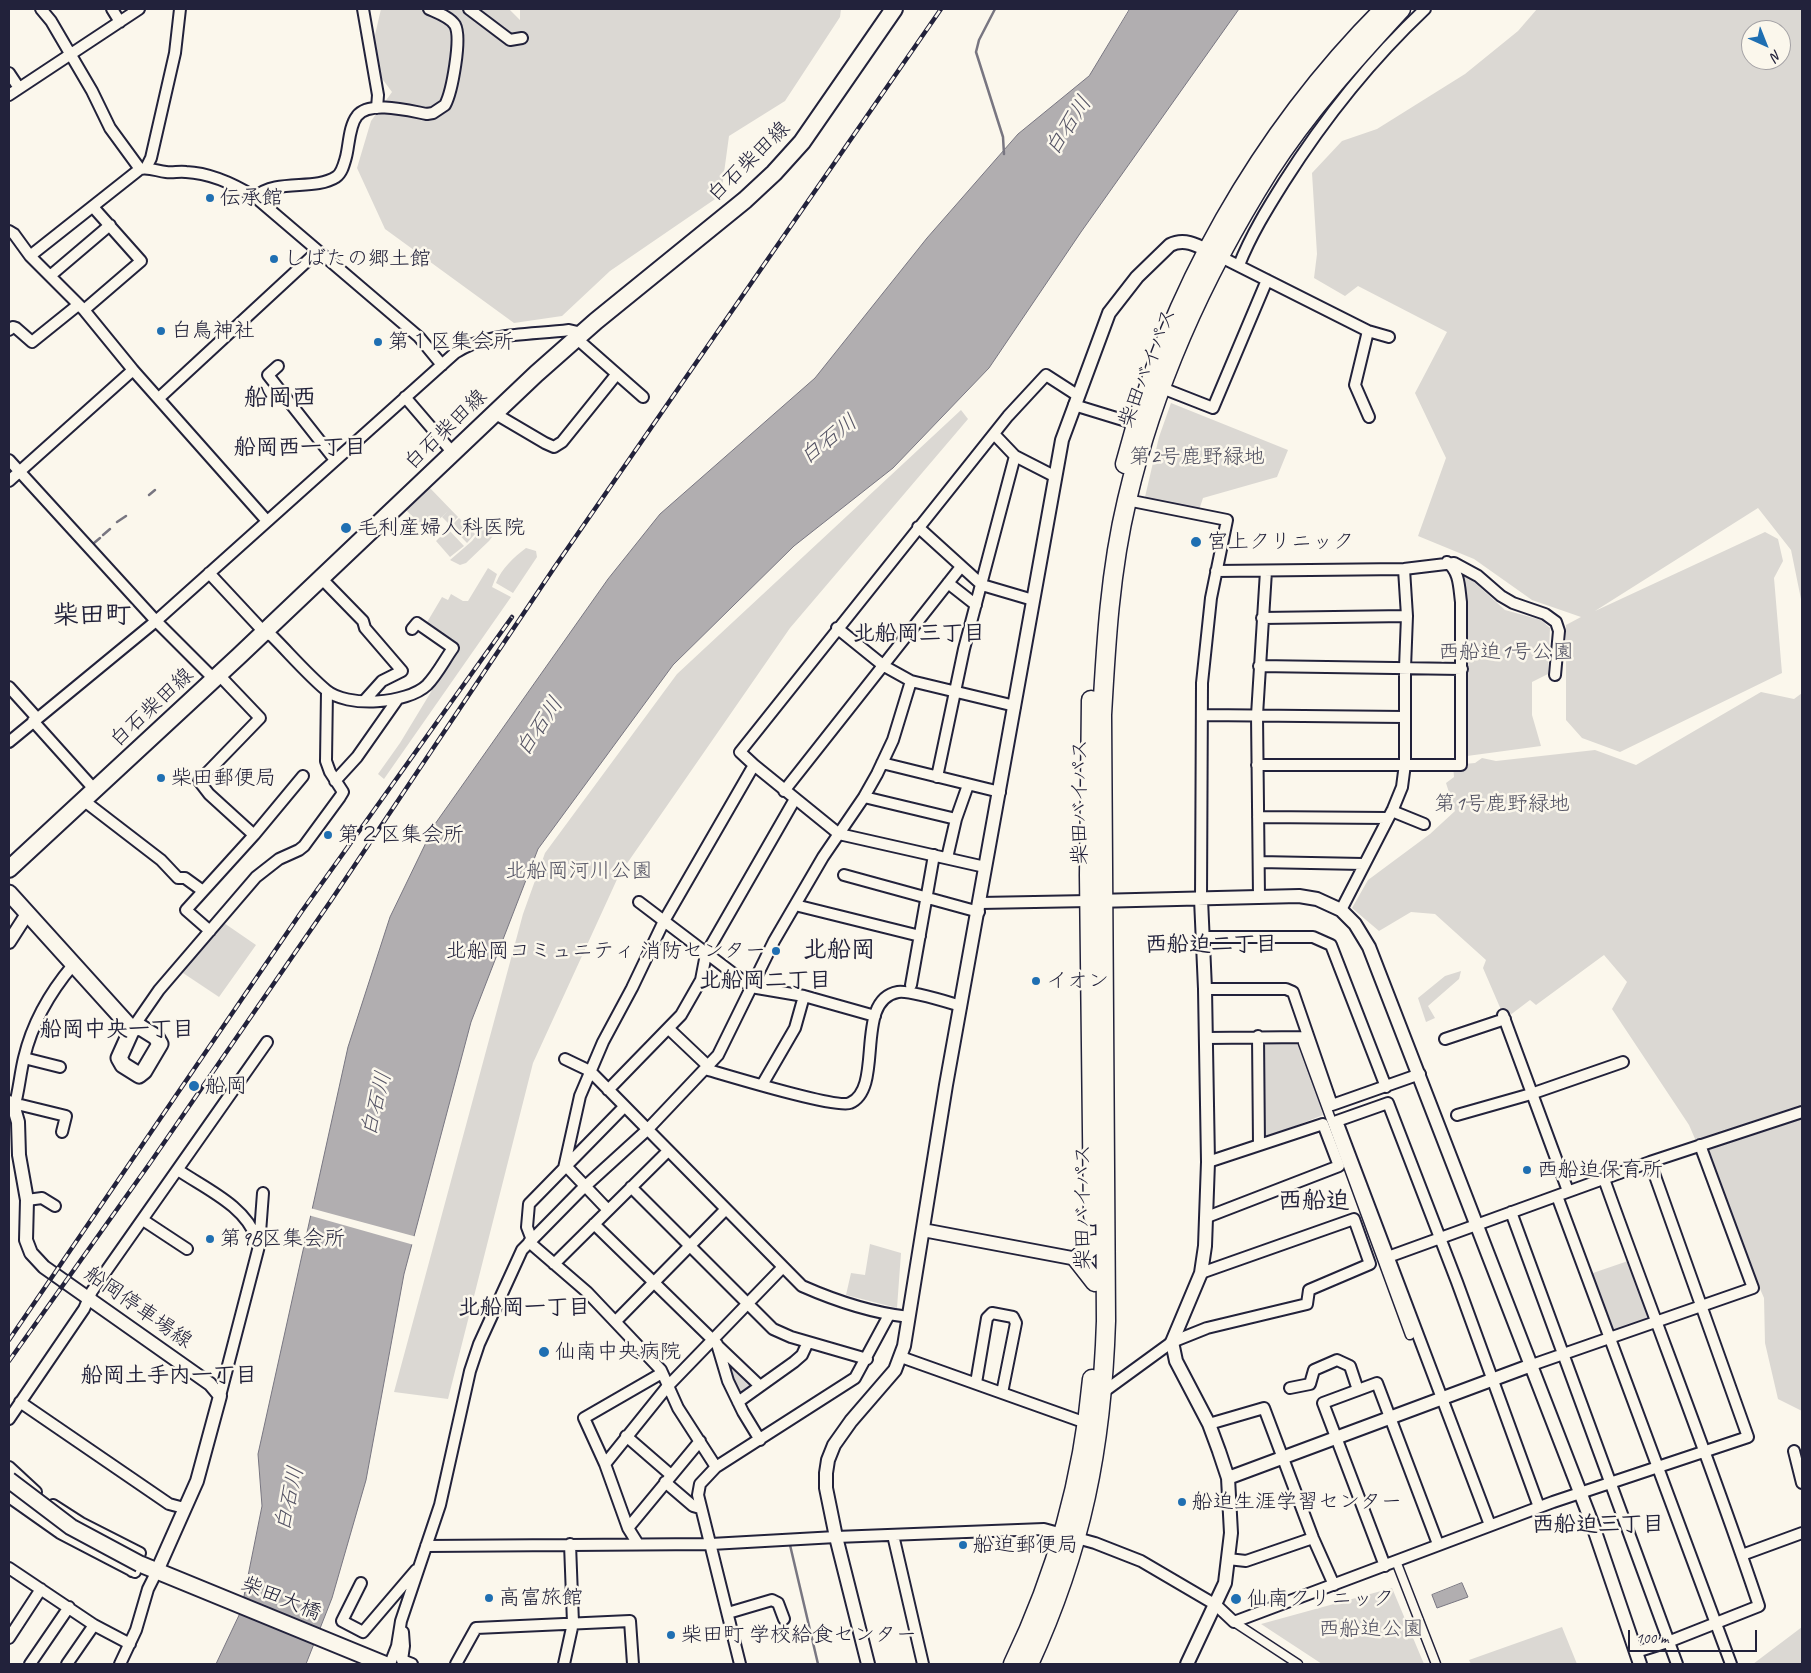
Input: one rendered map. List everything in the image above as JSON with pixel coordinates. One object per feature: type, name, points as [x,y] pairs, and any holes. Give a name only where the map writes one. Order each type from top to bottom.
[{"type":"highway","name":"柴田バイパス","points":[[1029,1664],[1053,1608],[1070,1536],[1097,1448],[1102,1393],[1106,1321],[1090,733],[1095,628],[1107,543],[1136,424],[1161,350],[1213,254],[1244,186],[1275,138],[1347,49],[1384,9]]},
{"type":"highway","name":"柴田バイパス","points":[[1013,1664],[1070,1536],[1093,1359],[1096,901],[1102,715],[1106,633],[1112,579],[1127,500],[1162,388],[1213,254],[1315,108],[1358,55],[1401,9]]},
{"type":"highway","points":[[1094,1244],[1077,1259],[1095,1282]]},
{"type":"main road","name":"白石柴田線","points":[[9,868],[217,677],[494,413],[579,336],[745,200],[792,155],[848,79],[894,9]]},
{"type":"main road","points":[[9,893],[132,1029]]},
{"type":"main road","name":"柴田大橋","points":[[9,1480],[71,1526],[136,1569],[160,1573],[385,1664]]},
{"type":"street","points":[[41,9],[70,54],[110,128],[143,168],[161,172],[185,172],[206,175],[237,185],[255,197],[419,337],[442,365]]},
{"type":"street","points":[[112,9],[120,22]]},
{"type":"street","points":[[9,95],[139,9]]},
{"type":"street","points":[[30,256],[143,168],[151,158],[170,75],[179,9]]},
{"type":"street","points":[[363,9],[378,95],[377,108]]},
{"type":"street","points":[[255,197],[262,191],[271,188],[336,177],[344,167],[357,116],[362,111],[377,108],[427,114],[433,113],[445,106],[454,72],[457,31],[449,19],[429,9]]},
{"type":"street","points":[[469,9],[510,40],[522,38]]},
{"type":"street","points":[[1239,265],[1253,231],[1312,139],[1384,50],[1425,9]]},
{"type":"street","points":[[9,73],[19,88]]},
{"type":"street","points":[[9,330],[13,327],[16,328],[32,342],[142,261],[93,207]]},
{"type":"street","points":[[50,276],[110,225]]},
{"type":"street","points":[[9,231],[14,234],[30,256],[81,307],[133,370],[268,521]]},
{"type":"street","points":[[868,1664],[836,1537],[826,1488],[828,1460],[841,1435],[887,1380],[901,1357],[961,1006],[980,907],[985,867],[1016,706],[1062,440],[1109,313],[1137,277],[1159,254],[1174,242],[1191,243],[1239,265],[1368,331],[1389,337]]},
{"type":"street","points":[[159,398],[318,251]]},
{"type":"street","points":[[1162,388],[1213,408],[1267,280]]},
{"type":"street","points":[[9,742],[156,621],[405,397],[468,345],[484,340],[569,330],[579,336],[616,375],[643,396]]},
{"type":"street","points":[[1368,331],[1355,385],[1369,417]]},
{"type":"street","points":[[278,366],[268,375],[335,460]]},
{"type":"street","points":[[9,480],[133,370]]},
{"type":"street","points":[[494,413],[545,444],[554,447],[562,442],[616,375]]},
{"type":"street","points":[[985,867],[839,834],[740,752],[837,628],[994,434],[1046,375],[1076,400],[1136,424]]},
{"type":"street","points":[[405,397],[453,453]]},
{"type":"street","points":[[994,434],[1015,456],[1056,477]]},
{"type":"street","points":[[937,778],[976,605],[1015,456]]},
{"type":"street","points":[[9,460],[156,621],[260,718],[199,780],[209,794],[254,835]]},
{"type":"street","points":[[1127,500],[1227,520],[1216,571],[1202,683],[1203,714],[1200,738],[1201,899],[1204,937],[1208,1162],[1207,1217],[1201,1273],[1172,1342],[1176,1361],[1209,1424],[1228,1478],[1231,1534],[1225,1583],[1187,1664]]},
{"type":"street","points":[[918,528],[960,568],[982,585],[1033,600]]},
{"type":"street","points":[[1257,766],[1405,764],[1461,766],[1462,670],[1459,587],[1453,566],[1447,562]]},
{"type":"street","points":[[1216,571],[1404,569],[1454,562],[1478,576],[1501,596],[1513,603],[1545,614],[1556,622],[1559,631],[1555,675]]},
{"type":"street","points":[[784,790],[960,568]]},
{"type":"street","points":[[1341,910],[1363,864],[1390,815],[1402,787],[1405,764],[1404,668],[1407,616],[1404,569]]},
{"type":"street","points":[[1259,897],[1257,715],[1266,571]]},
{"type":"street","points":[[209,573],[264,632],[272,636],[327,691],[342,699],[364,701],[397,700],[427,685],[453,648],[417,623],[412,629]]},
{"type":"street","points":[[321,578],[363,621],[364,628],[402,671],[382,681],[364,701]]},
{"type":"street","points":[[948,583],[976,605]]},
{"type":"street","points":[[1262,618],[1407,616]]},
{"type":"street","points":[[837,628],[884,666],[911,681],[956,690],[1016,706]]},
{"type":"street","points":[[1259,666],[1462,670]]},
{"type":"street","points":[[385,1664],[397,1646],[401,1621],[440,1505],[470,1371],[479,1344],[522,1250],[585,1187],[647,1130],[707,1068],[724,1044],[774,941],[839,834],[864,798],[892,740],[911,681]]},
{"type":"street","points":[[9,687],[89,794],[178,878],[185,878],[203,891]]},
{"type":"street","points":[[132,1029],[159,990],[264,870],[279,859],[298,850],[315,833],[343,792],[330,772],[326,755],[327,691]]},
{"type":"street","points":[[335,781],[357,756],[397,700]]},
{"type":"street","points":[[1203,714],[1404,717]]},
{"type":"street","points":[[882,763],[1000,792]]},
{"type":"street","points":[[565,1167],[573,1121],[590,1071],[664,921],[754,765]]},
{"type":"street","points":[[210,931],[186,910],[304,776]]},
{"type":"street","points":[[947,858],[956,819],[968,785]]},
{"type":"street","points":[[864,798],[956,819]]},
{"type":"street","points":[[608,1090],[681,1015],[701,980],[706,954],[795,799]]},
{"type":"street","points":[[1258,817],[1390,815],[1424,824]]},
{"type":"street","points":[[911,985],[934,855]]},
{"type":"street","points":[[1259,862],[1363,864]]},
{"type":"street","points":[[844,874],[926,899],[980,907],[1096,901],[1308,897],[1341,910],[1355,924],[1369,947],[1420,1074],[1478,1224],[1529,1366],[1580,1492],[1640,1664]]},
{"type":"street","points":[[639,902],[751,987],[804,996],[875,1016]]},
{"type":"street","points":[[795,906],[920,936]]},
{"type":"street","points":[[9,942],[27,914]]},
{"type":"street","points":[[1204,937],[1313,937],[1331,944],[1386,1087]]},
{"type":"street","points":[[62,1132],[66,1116],[21,1105],[11,1105],[21,1084],[24,1058],[37,1024],[56,985],[73,965]]},
{"type":"street","points":[[1205,989],[1286,989],[1293,992],[1305,1040],[1410,1335]]},
{"type":"street","points":[[669,1029],[707,1068],[762,1085],[842,1105],[850,1103],[863,1091],[875,1016],[882,1001],[896,992],[903,992],[961,1006]]},
{"type":"street","points":[[762,1085],[795,1028],[804,996]]},
{"type":"street","points":[[1446,1039],[1504,1018],[1568,1191]]},
{"type":"street","points":[[1206,1038],[1258,1036],[1305,1040]]},
{"type":"street","points":[[1258,1036],[1259,1145]]},
{"type":"street","points":[[1305,1040],[1332,1105],[1420,1074]]},
{"type":"street","points":[[9,1419],[266,1042]]},
{"type":"street","points":[[24,1058],[60,1067]]},
{"type":"street","points":[[565,1059],[590,1071],[802,1286],[827,1298],[889,1315],[909,1317]]},
{"type":"street","points":[[1457,1116],[1531,1094],[1623,1062]]},
{"type":"street","points":[[1490,1526],[1440,1399],[1337,1121],[1388,1103],[1539,1507]]},
{"type":"street","name":"船岡停車場線","points":[[11,1105],[18,1122],[19,1156],[27,1200],[26,1240],[31,1253],[44,1268],[210,1384],[220,1396]]},
{"type":"street","points":[[624,1107],[529,1204],[527,1227],[530,1241],[616,1322],[662,1372],[678,1408],[716,1468]]},
{"type":"street","points":[[1388,1257],[1650,1162],[1802,1112]]},
{"type":"street","points":[[1207,1217],[1339,1166],[1323,1124],[1208,1162]]},
{"type":"street","points":[[1228,1478],[1609,1337],[1753,1288],[1700,1145]]},
{"type":"street","points":[[554,1264],[668,1151]]},
{"type":"street","points":[[1234,1622],[1580,1492],[1748,1436],[1650,1162]]},
{"type":"street","points":[[565,1167],[608,1210]]},
{"type":"street","points":[[178,1170],[242,1213],[252,1224],[259,1246]]},
{"type":"street","points":[[1604,1179],[1655,1321],[1706,1450],[1759,1606],[1668,1642],[1636,1652]]},
{"type":"street","points":[[631,1188],[773,1329],[808,1342],[867,1359]]},
{"type":"street","points":[[120,1664],[144,1608],[148,1589],[160,1573],[184,1508],[199,1477],[259,1246],[262,1193]]},
{"type":"street","points":[[1557,1196],[1714,1624],[1731,1664]]},
{"type":"street","points":[[27,1200],[42,1198],[56,1206]]},
{"type":"street","points":[[616,1322],[726,1209]]},
{"type":"street","points":[[1510,1212],[1677,1664]]},
{"type":"street","points":[[1102,1393],[1172,1342],[1207,1328],[1307,1304],[1309,1290],[1370,1264],[1354,1219],[1201,1273]]},
{"type":"street","points":[[143,1220],[187,1249]]},
{"type":"street","points":[[594,1224],[760,1386]]},
{"type":"street","points":[[923,1230],[1077,1259]]},
{"type":"street","points":[[605,1464],[668,1387],[715,1342],[784,1268]]},
{"type":"street","points":[[976,1383],[987,1318],[992,1313],[1013,1317],[1016,1323],[1002,1393]]},
{"type":"street","points":[[740,1664],[711,1544],[700,1508],[698,1495],[700,1484],[716,1468],[855,1378],[867,1359],[889,1315]]},
{"type":"street","points":[[715,1342],[721,1363],[738,1402],[760,1440]]},
{"type":"street","points":[[738,1402],[802,1355],[808,1342]]},
{"type":"street","points":[[901,1357],[1086,1423]]},
{"type":"street","points":[[1290,1388],[1310,1384],[1314,1370],[1338,1360],[1350,1366],[1358,1390]]},
{"type":"street","points":[[638,1544],[628,1528],[605,1464],[584,1418],[662,1372]]},
{"type":"street","points":[[1385,1566],[1324,1403],[1377,1383],[1438,1544]]},
{"type":"street","points":[[20,1402],[169,1504],[184,1508]]},
{"type":"street","points":[[1209,1424],[1264,1408],[1313,1538],[1334,1585]]},
{"type":"street","points":[[626,1436],[693,1506],[700,1508]]},
{"type":"street","points":[[628,1528],[700,1441]]},
{"type":"street","points":[[1794,1451],[1802,1483]]},
{"type":"street","points":[[9,1467],[54,1506],[81,1523],[140,1553],[136,1569],[60,1533],[9,1497]]},
{"type":"street","points":[[426,1546],[711,1544],[1044,1529],[1129,1555],[1216,1604],[1234,1622],[1298,1664]]},
{"type":"street","points":[[1742,1555],[1802,1533]]},
{"type":"street","points":[[893,1535],[923,1664]]},
{"type":"street","points":[[1228,1559],[1246,1562],[1313,1538]]},
{"type":"street","points":[[564,1664],[573,1623],[570,1544]]},
{"type":"street","points":[[1396,1561],[1436,1664]]},
{"type":"street","points":[[360,1583],[342,1621],[363,1632],[420,1565]]},
{"type":"street","points":[[10,1570],[42,1589],[94,1625],[130,1644]]},
{"type":"street","points":[[9,1638],[42,1589]]},
{"type":"street","points":[[728,1613],[772,1600],[778,1603],[784,1619]]},
{"type":"street","points":[[30,1664],[69,1607]]},
{"type":"street","points":[[401,1621],[404,1646],[402,1660],[412,1664]]},
{"type":"street","points":[[456,1664],[476,1628],[630,1621],[633,1664]]},
{"type":"street","points":[[68,1664],[94,1625]]},
{"type":"green space","points":[[381,9],[509,9],[520,20],[520,9],[841,9],[840,17],[785,101],[729,136],[721,195],[610,271],[562,316],[514,323],[385,229],[357,168],[371,121],[392,92],[369,61]]},
{"type":"green space","points":[[1537,9],[1802,9],[1802,604],[1791,550],[1758,508],[1595,611],[1765,532],[1778,539],[1783,561],[1774,578],[1782,673],[1620,752],[1582,738],[1566,720],[1566,625],[1581,617],[1532,600],[1474,559],[1418,536],[1446,458],[1415,393],[1447,332],[1358,286],[1345,296],[1314,278],[1317,254],[1312,173],[1342,141],[1377,129],[1465,74],[1518,31]]},
{"type":"green space","name":"第2号鹿野緑地","points":[[1171,403],[1288,450],[1277,477],[1203,498],[1199,510],[1145,497],[1159,437]]},
{"type":"green space","name":"北船岡河川公園","points":[[961,410],[968,419],[790,628],[619,875],[533,1063],[448,1399],[394,1392],[523,914],[545,853],[677,674]]},
{"type":"green space","points":[[429,487],[458,517],[450,525],[442,517],[448,511],[427,531],[406,510]]},
{"type":"green space","points":[[459,518],[475,534],[467,543],[451,526]]},
{"type":"green space","points":[[499,521],[502,524],[489,541],[466,563],[460,565],[450,560],[472,541],[485,524]]},
{"type":"green space","points":[[448,529],[464,546],[450,557],[436,541]]},
{"type":"green space","points":[[526,548],[536,551],[537,557],[513,593],[496,583],[508,564]]},
{"type":"green space","points":[[488,568],[497,574],[492,587],[511,597],[384,779],[378,774],[400,743],[457,649],[458,645],[426,624],[442,597],[448,600],[451,594],[463,601],[468,601]]},
{"type":"green space","name":"西船迫1号公園","points":[[1463,572],[1505,610],[1541,620],[1550,628],[1548,674],[1532,682],[1532,715],[1541,746],[1467,756],[1467,671]]},
{"type":"green space","name":"第1号鹿野緑地","points":[[1761,692],[1794,699],[1802,693],[1802,1411],[1778,1399],[1765,1343],[1764,1298],[1689,1125],[1612,1009],[1627,982],[1604,955],[1536,1005],[1530,1000],[1505,1019],[1483,968],[1486,960],[1435,914],[1411,912],[1379,931],[1352,908],[1368,880],[1430,834],[1455,811],[1446,783],[1454,777],[1453,765],[1475,763],[1482,758],[1496,761],[1595,750],[1636,765]]},
{"type":"green space","points":[[224,923],[256,945],[219,997],[180,971]]},
{"type":"green space","points":[[1461,971],[1459,979],[1428,1006],[1435,1018],[1426,1022],[1418,998],[1445,976]]},
{"type":"green space","points":[[1299,1042],[1323,1115],[1263,1139],[1265,1043]]},
{"type":"green space","points":[[870,1244],[901,1253],[897,1308],[846,1295],[851,1273],[865,1275]]},
{"type":"green space","points":[[1628,1261],[1648,1315],[1642,1321],[1631,1326],[1615,1330],[1611,1329],[1590,1274]]},
{"type":"green space","points":[[726,1358],[751,1384],[737,1395]]},
{"type":"green space","name":"西船迫公園","points":[[1392,1588],[1424,1664],[1322,1664],[1261,1624]]},
{"type":"green space","points":[[1562,1627],[1577,1664],[1471,1664],[1469,1660]]},
{"type":"green space","points":[[1802,1627],[1802,1664],[1753,1664]]},
{"type":"water","name":"白石川","points":[[1130,9],[1239,9],[1081,232],[989,368],[893,468],[794,546],[673,665],[538,849],[471,1022],[404,1274],[366,1480],[332,1598],[306,1664],[216,1664],[241,1611],[262,1506],[258,1454],[348,1047],[390,917],[435,824],[608,579],[660,514],[815,378],[927,238],[1018,134],[1089,76]]},
{"type":"water","points":[[1462,1583],[1468,1597],[1437,1608],[1432,1595]]},
{"type":"pier","points":[[310,1208],[417,1237],[414,1245],[308,1215]]},
{"type":"waterway","points":[[995,9],[979,40],[976,52],[1003,137],[1004,154]]},
{"type":"waterway","points":[[149,495],[155,490]]},
{"type":"waterway","points":[[117,522],[126,516]]},
{"type":"waterway","points":[[103,535],[110,529]]},
{"type":"waterway","points":[[94,543],[100,538]]},
{"type":"waterway","points":[[790,1545],[818,1664]]},
{"type":"railway","points":[[9,1361],[150,1163],[330,902],[554,568],[941,9]]},
{"type":"railway","points":[[9,1340],[302,911],[512,617]]},
{"type":"place","name":"伝承館","points":[[210,198]]},
{"type":"place","name":"しばたの郷土館","points":[[274,259]]},
{"type":"place","name":"白鳥神社","points":[[161,331]]},
{"type":"place","name":"第１区集会所","points":[[378,342]]},
{"type":"place","name":"毛利産婦人科医院","points":[[346,528]]},
{"type":"place","name":"宮上クリニック","points":[[1196,542]]},
{"type":"place","name":"柴田郵便局","points":[[161,778]]},
{"type":"place","name":"第２区集会所","points":[[328,835]]},
{"type":"place","name":"北船岡コミュニティ 消防センター","points":[[776,951]]},
{"type":"place","name":"イオン","points":[[1036,981]]},
{"type":"place","name":"船岡","points":[[194,1086]]},
{"type":"place","name":"西船迫保育所","points":[[1527,1170]]},
{"type":"place","name":"第9B区集会所","points":[[210,1239]]},
{"type":"place","name":"仙南中央病院","points":[[544,1352]]},
{"type":"place","name":"船迫生涯学習センター","points":[[1182,1502]]},
{"type":"place","name":"船迫郵便局","points":[[963,1545]]},
{"type":"place","name":"高富旅館","points":[[489,1598]]},
{"type":"place","name":"仙南クリニック","points":[[1236,1599]]},
{"type":"place","name":"柴田町 学校給食センター","points":[[671,1635]]},
{"type":"district","name":"船岡西","points":[[280,399]]},
{"type":"district","name":"船岡西一丁目","points":[[300,448]]},
{"type":"district","name":"柴田町","points":[[92,616]]},
{"type":"district","name":"北船岡三丁目","points":[[919,634]]},
{"type":"district","name":"西船迫二丁目","points":[[1211,945]]},
{"type":"district","name":"北船岡","points":[[839,951]]},
{"type":"district","name":"北船岡二丁目","points":[[765,981]]},
{"type":"district","name":"船岡中央一丁目","points":[[117,1030]]},
{"type":"district","name":"西船迫","points":[[1314,1202]]},
{"type":"district","name":"北船岡一丁目","points":[[524,1308]]},
{"type":"district","name":"船岡土手内一丁目","points":[[169,1376]]},
{"type":"district","name":"西船迫三丁目","points":[[1598,1525]]}]
